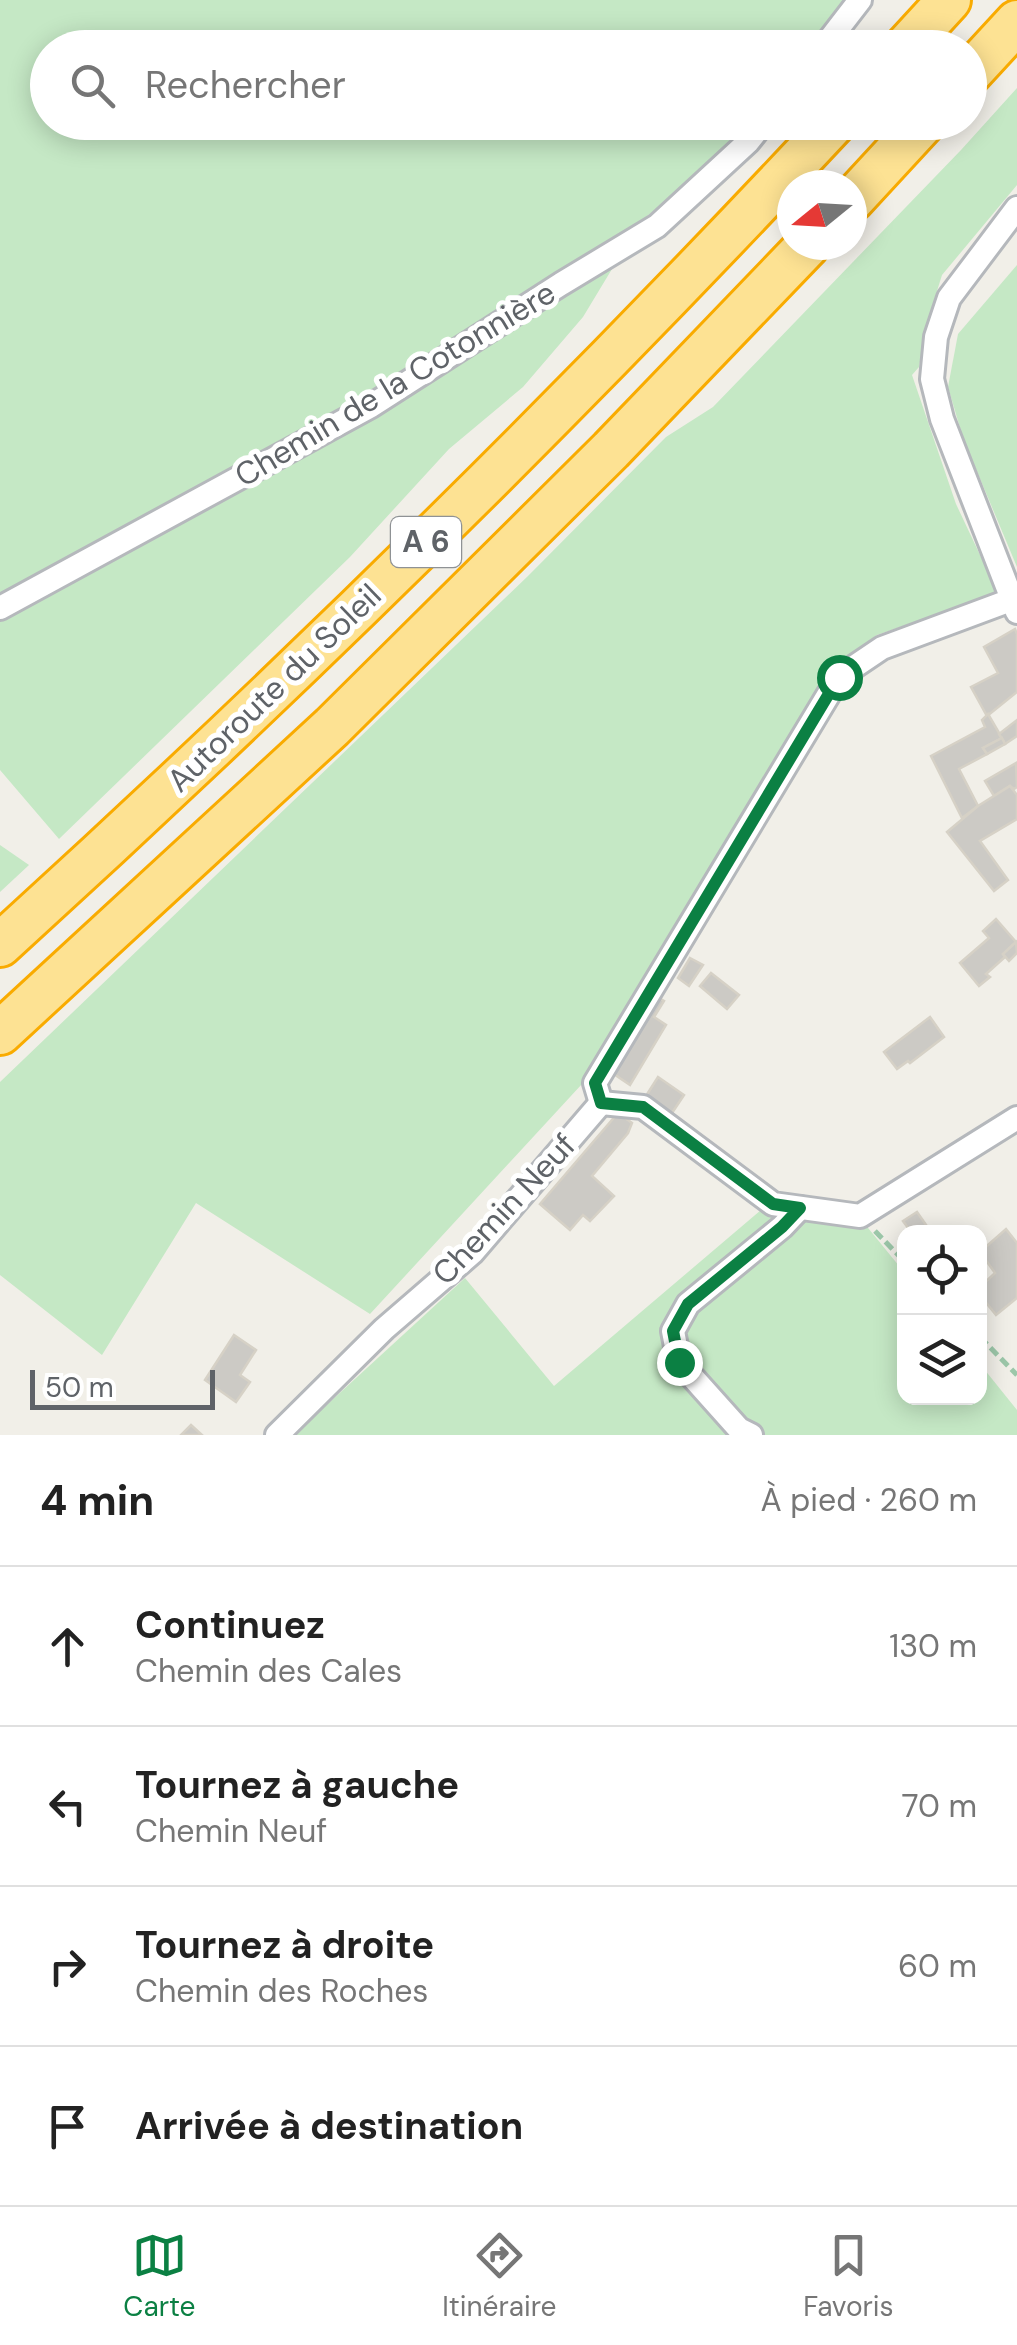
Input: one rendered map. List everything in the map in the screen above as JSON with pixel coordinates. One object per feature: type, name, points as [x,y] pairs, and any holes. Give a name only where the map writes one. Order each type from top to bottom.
[{"type":"highway","points":[[921,30],[948,0]]},
{"type":"highway","points":[[987,55],[1017,22]]},
{"type":"highway","name":"Autoroute du Soleil","points":[[0,945],[409,559],[819,140]]},
{"type":"highway","points":[[867,184],[907,140]]},
{"type":"highway","name":"Autoroute du Soleil","points":[[0,1033],[332,727],[611,450],[794,260]]},
{"type":"street","points":[[837,30],[860,0]]},
{"type":"street","name":"Chemin de la Cotonnière","points":[[0,608],[371,406],[658,226],[750,140]]},
{"type":"street","points":[[601,1103],[595,1083],[839,677],[882,648],[1014,606],[942,420],[932,379],[936,337],[949,298],[1017,208]]},
{"type":"street","name":"Chemin Neuf","points":[[277,1435],[384,1329],[472,1253],[601,1103],[643,1107],[773,1204],[860,1216]]},
{"type":"street","points":[[860,1216],[1017,1118]]},
{"type":"street","points":[[751,1435],[739,1429],[679,1362],[673,1331],[688,1304],[800,1208]]},
{"type":"path","points":[[860,1216],[897,1254]]},
{"type":"path","points":[[987,1344],[1017,1375]]},
{"type":"green space","points":[[0,0],[848,0],[824,30],[30,30],[30,140],[736,140],[641,221],[583,317],[523,387],[449,449],[350,557],[59,839],[0,770]]},
{"type":"green space","points":[[1017,88],[1017,185],[942,275],[919,367],[912,375],[956,504],[998,593],[877,635],[829,671],[582,1084],[370,1314],[196,1203],[102,1355],[0,1275],[0,1082],[528,576],[666,437],[713,407],[855,260],[867,260],[867,247],[970,140],[987,140],[987,121]]},
{"type":"green space","points":[[1017,265],[1017,567],[963,438],[948,387],[958,334]]},
{"type":"green space","points":[[0,845],[29,865],[0,892]]},
{"type":"green space","points":[[761,1210],[864,1223],[897,1263],[897,1405],[987,1405],[987,1373],[1017,1410],[1017,1435],[294,1435],[465,1278],[554,1386]]},
{"type":"building","points":[[1015,629],[1017,692],[987,716],[971,687],[998,673],[984,647]]},
{"type":"building","points":[[988,714],[1002,738],[983,748],[987,754],[959,769],[978,806],[962,818],[931,756],[985,727],[982,720]]},
{"type":"building","points":[[1017,720],[1017,736],[1005,744],[999,734]]},
{"type":"building","points":[[1002,738],[1005,744],[987,754],[983,748]]},
{"type":"building","points":[[1016,763],[1017,787],[1010,786],[994,796],[985,781]]},
{"type":"building","points":[[1010,786],[1017,795],[1017,819],[980,841],[1008,880],[994,891],[947,832]]},
{"type":"building","points":[[996,919],[1016,942],[979,986],[960,963],[989,938],[983,931]]},
{"type":"building","points":[[1016,942],[1017,953],[1009,961],[1003,954]]},
{"type":"building","points":[[690,958],[703,965],[689,986],[678,978]]},
{"type":"building","points":[[711,973],[739,995],[727,1009],[700,986]]},
{"type":"building","points":[[652,994],[664,1001],[654,1017],[666,1025],[630,1085],[611,1072]]},
{"type":"building","points":[[930,1017],[944,1037],[897,1069],[884,1052]]},
{"type":"building","points":[[658,1077],[684,1095],[672,1113],[646,1096]]},
{"type":"building","points":[[618,1113],[632,1123],[628,1133],[592,1176],[614,1196],[590,1221],[583,1215],[570,1230],[540,1204]]},
{"type":"building","points":[[917,1212],[926,1225],[906,1225],[903,1221]]},
{"type":"building","points":[[1006,1229],[1017,1243],[1017,1298],[996,1315],[987,1304],[987,1280],[995,1273],[987,1262],[987,1246]]},
{"type":"building","points":[[234,1335],[256,1350],[240,1375],[250,1382],[236,1402],[205,1380]]},
{"type":"building","points":[[191,1425],[202,1435],[181,1435]]},
{"type":"route","points":[[679,1362],[673,1331],[688,1304],[800,1208],[773,1204],[643,1107],[601,1103],[595,1083],[839,677]]}]
